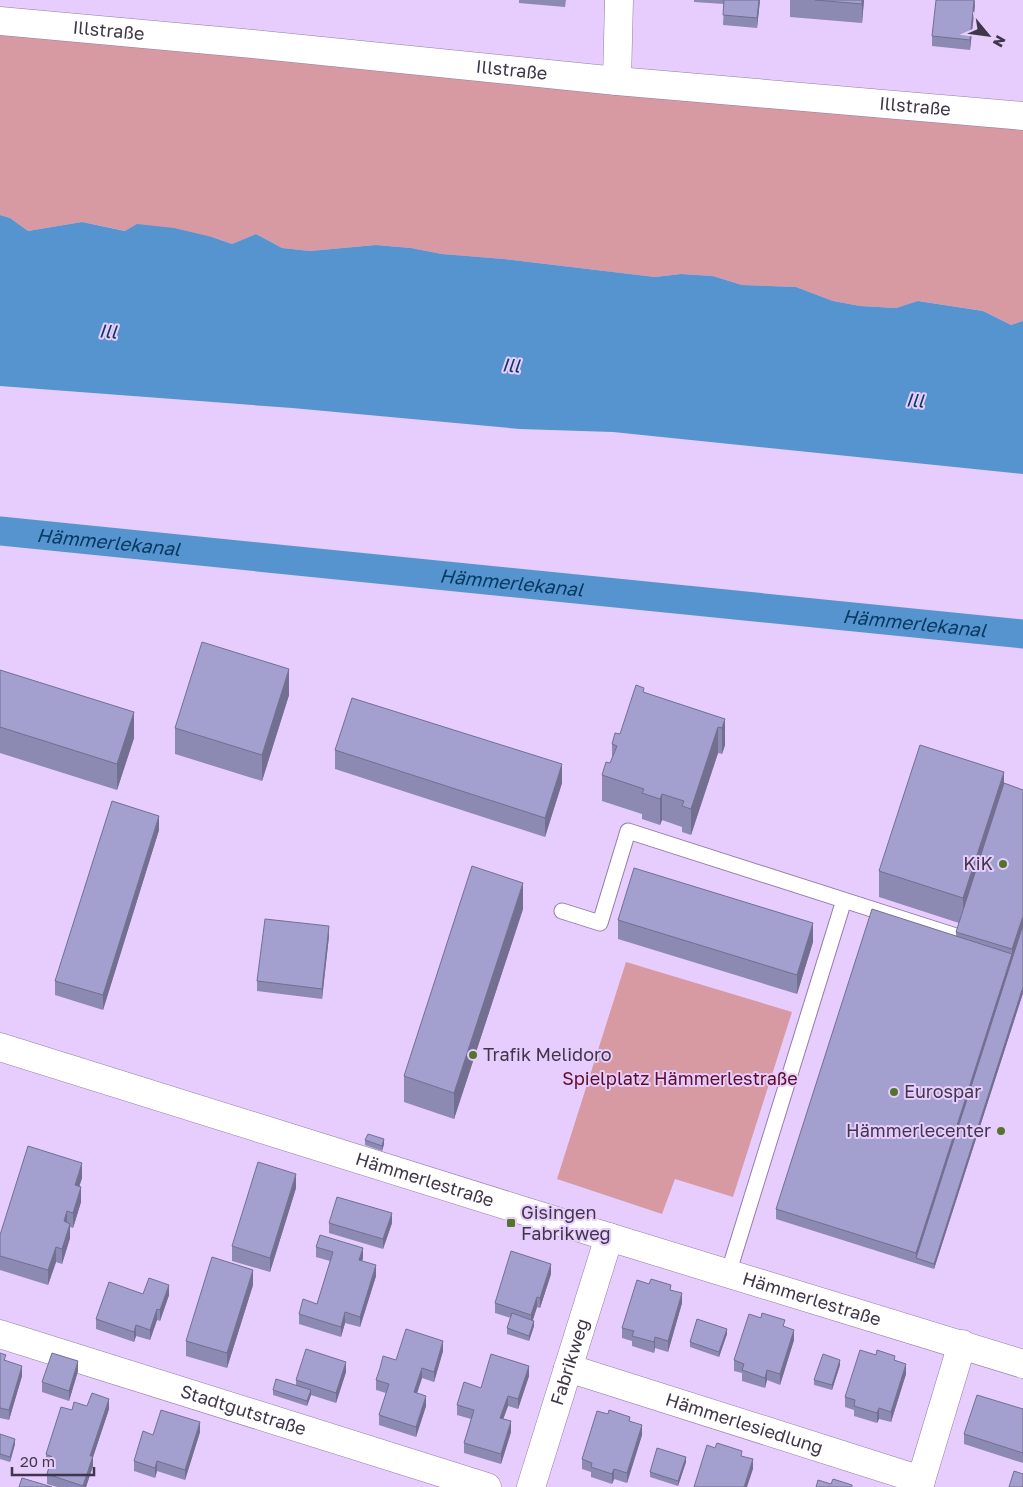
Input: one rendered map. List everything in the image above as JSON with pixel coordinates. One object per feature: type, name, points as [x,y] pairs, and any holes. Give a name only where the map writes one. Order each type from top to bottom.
[{"type":"street","points":[[617,81],[619,0]]},
{"type":"street","name":"Illstraße","points":[[0,21],[253,44],[617,81],[1023,116]]},
{"type":"street","name":"Hämmerlestraße","points":[[0,1047],[608,1237],[1023,1364]]},
{"type":"street","name":"Fabrikweg","points":[[531,1487],[608,1237]]},
{"type":"street","name":"Stadtgutstraße","points":[[0,1334],[487,1487]]},
{"type":"street","points":[[920,1483],[962,1344]]},
{"type":"street","name":"Hämmerlesiedlung","points":[[568,1368],[920,1483]]},
{"type":"lane","points":[[562,911],[600,923],[628,831],[959,937]]},
{"type":"lane","points":[[728,1274],[844,900]]},
{"type":"green space","points":[[0,21],[1023,116],[1023,321],[1011,325],[983,311],[919,301],[896,308],[860,306],[833,301],[796,287],[742,285],[713,276],[681,274],[655,277],[504,259],[442,254],[411,248],[376,245],[310,251],[282,248],[256,234],[232,244],[212,237],[126,231],[82,222],[28,231],[10,218],[0,215]]},
{"type":"green space","name":"Spielplatz Hämmerlestraße","points":[[626,962],[792,1012],[733,1197],[675,1179],[662,1214],[557,1179]]},
{"type":"water","name":"Ill","points":[[0,215],[10,218],[28,231],[82,222],[125,231],[137,224],[174,228],[232,244],[256,234],[282,248],[310,251],[376,245],[411,248],[442,254],[504,259],[655,277],[681,274],[713,276],[742,285],[796,287],[833,301],[860,306],[896,308],[918,301],[983,311],[1011,325],[1023,321],[1023,474],[613,432],[520,429],[292,408],[0,386]]},
{"type":"building","points":[[724,0],[759,0],[757,18],[723,15]]},
{"type":"building","points":[[815,0],[862,0],[862,4]]},
{"type":"building","points":[[936,0],[974,0],[970,40],[932,36]]},
{"type":"building","points":[[202,642],[289,669],[262,755],[175,728]]},
{"type":"building","points":[[0,670],[134,712],[117,764],[0,727]]},
{"type":"building","points":[[636,685],[644,688],[643,692],[725,719],[722,728],[718,727],[691,809],[682,806],[684,801],[662,794],[660,799],[642,793],[644,789],[602,775],[606,762],[610,763],[617,746],[612,744],[615,733],[620,734]]},
{"type":"building","points":[[352,698],[562,764],[545,818],[335,750]]},
{"type":"building","points":[[920,745],[1004,772],[963,898],[879,871]]},
{"type":"building","name":"KiK","points":[[1004,783],[1023,790],[1023,916],[1012,949],[956,932]]},
{"type":"building","points":[[112,801],[159,816],[103,995],[55,981]]},
{"type":"building","points":[[472,866],[523,883],[454,1093],[404,1076]]},
{"type":"building","points":[[634,868],[813,923],[797,975],[618,920]]},
{"type":"building","name":"Eurospar","points":[[872,909],[1012,954],[916,1253],[776,1209]]},
{"type":"building","points":[[265,919],[329,926],[322,989],[257,981]]},
{"type":"building","points":[[1023,925],[1023,987],[934,1264],[916,1258]]},
{"type":"building","points":[[368,1134],[384,1139],[382,1146],[365,1140]]},
{"type":"building","points":[[28,1146],[82,1163],[75,1185],[81,1187],[73,1213],[67,1211],[64,1221],[70,1224],[62,1249],[56,1247],[48,1270],[0,1256],[0,1235]]},
{"type":"building","points":[[258,1162],[296,1174],[270,1258],[232,1246]]},
{"type":"building","points":[[337,1197],[392,1213],[383,1239],[329,1223]]},
{"type":"building","points":[[320,1235],[363,1248],[359,1260],[376,1265],[360,1317],[345,1312],[341,1327],[299,1314],[303,1299],[317,1304],[333,1252],[316,1247]]},
{"type":"building","points":[[511,1251],[551,1264],[540,1298],[537,1297],[531,1315],[495,1303]]},
{"type":"building","points":[[212,1257],[253,1270],[227,1353],[186,1341]]},
{"type":"building","points":[[149,1278],[169,1285],[160,1310],[157,1309],[150,1330],[136,1325],[134,1332],[96,1319],[109,1282],[143,1294]]},
{"type":"building","points":[[651,1279],[671,1285],[670,1290],[682,1293],[668,1341],[655,1337],[654,1342],[632,1336],[634,1331],[622,1328],[637,1280],[649,1284]]},
{"type":"building","points":[[512,1313],[534,1321],[529,1336],[507,1328]]},
{"type":"building","points":[[762,1313],[785,1320],[783,1326],[794,1330],[780,1374],[767,1370],[765,1378],[742,1370],[744,1364],[734,1360],[749,1314],[761,1318]]},
{"type":"building","points":[[697,1319],[727,1329],[719,1352],[690,1342]]},
{"type":"building","points":[[406,1329],[443,1341],[434,1372],[422,1368],[414,1392],[426,1396],[416,1427],[379,1415],[389,1384],[376,1380],[383,1356],[396,1360]]},
{"type":"building","points":[[306,1349],[346,1362],[336,1393],[296,1380]]},
{"type":"building","points":[[860,1350],[876,1355],[877,1350],[895,1356],[894,1360],[906,1364],[891,1412],[879,1408],[877,1413],[854,1406],[855,1400],[845,1397]]},
{"type":"building","points":[[0,1353],[6,1355],[4,1360],[22,1366],[9,1410],[0,1408]]},
{"type":"building","points":[[52,1353],[78,1361],[69,1391],[42,1382]]},
{"type":"building","points":[[491,1354],[529,1366],[518,1399],[508,1396],[500,1418],[511,1421],[501,1454],[464,1443],[474,1410],[457,1405],[464,1382],[481,1388]]},
{"type":"building","points":[[823,1354],[840,1360],[832,1385],[814,1380]]},
{"type":"building","points":[[276,1379],[311,1390],[307,1401],[273,1390]]},
{"type":"building","points":[[92,1393],[109,1399],[90,1456],[93,1456],[83,1486],[47,1474],[52,1457],[46,1454],[61,1407],[72,1410],[74,1402],[87,1406]]},
{"type":"building","points":[[977,1395],[1023,1409],[1023,1453],[964,1434]]},
{"type":"building","points":[[161,1410],[200,1422],[185,1470],[157,1461],[155,1468],[134,1461],[143,1431],[153,1435]]},
{"type":"building","points":[[609,1410],[630,1417],[629,1421],[642,1425],[627,1473],[614,1469],[612,1474],[591,1467],[592,1463],[582,1459],[597,1411],[608,1414]]},
{"type":"building","points":[[0,1434],[15,1439],[10,1457],[0,1454]]},
{"type":"building","points":[[717,1443],[742,1451],[741,1456],[753,1459],[744,1487],[694,1487],[707,1445],[715,1448]]},
{"type":"building","points":[[657,1448],[686,1457],[678,1481],[650,1472]]},
{"type":"building","points":[[1014,1471],[1023,1474],[1023,1487],[1009,1487]]},
{"type":"building","points":[[22,1478],[52,1487],[19,1487]]},
{"type":"building","points":[[833,1479],[852,1485],[852,1487],[816,1487],[818,1480],[831,1484]]},
{"type":"waterway","name":"Hämmerlekanal","points":[[0,531],[1023,634]]},
{"type":"place","name":"KiK","points":[[1003,864]]},
{"type":"place","name":"Trafik Melidoro","points":[[473,1055]]},
{"type":"place","name":"Eurospar","points":[[894,1092]]},
{"type":"place","name":"Hämmerlecenter","points":[[1001,1131]]},
{"type":"place","name":"Gisingen Fabrikweg","points":[[511,1223]]}]
